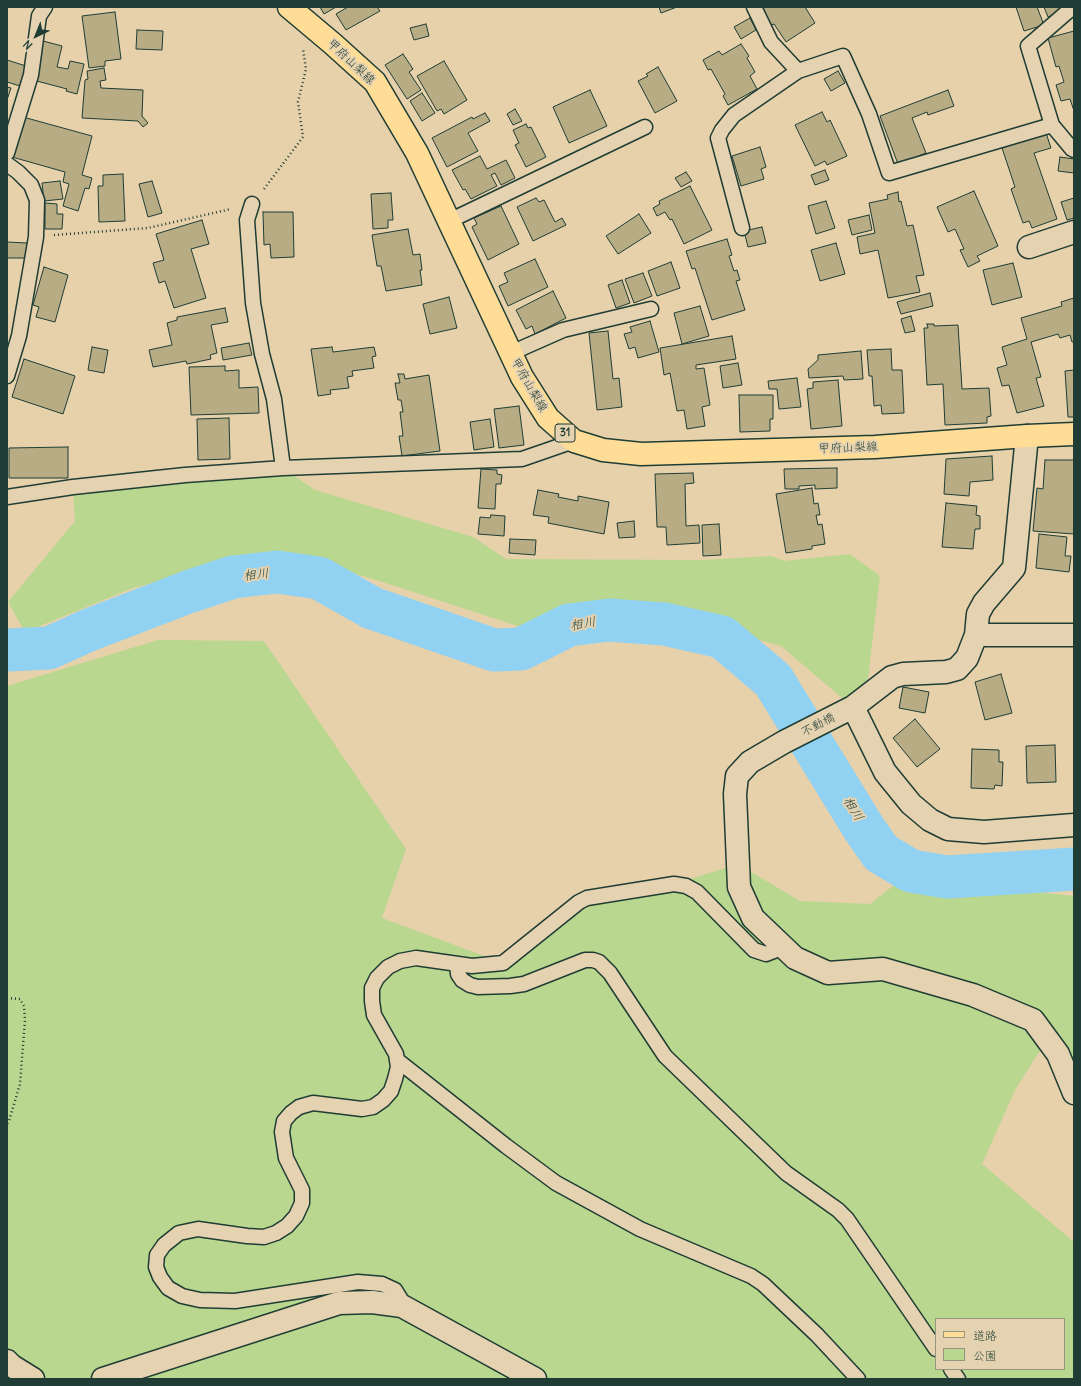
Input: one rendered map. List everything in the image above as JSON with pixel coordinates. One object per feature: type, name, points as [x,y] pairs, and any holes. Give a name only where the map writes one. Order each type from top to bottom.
[{"type":"main road","name":"甲府山梨線","points":[[293,11],[375,82],[417,153],[522,377],[548,418],[574,441],[603,450],[641,454],[874,447],[1074,434]]},
{"type":"street","points":[[1029,247],[1074,232]]},
{"type":"street","name":"不動橋","points":[[1027,436],[1014,568],[984,603],[978,614],[976,635],[967,658],[957,669],[946,672],[903,674],[892,677],[853,707],[784,742],[750,762],[746,766],[737,776],[735,794],[739,887],[753,918],[795,958],[828,973],[883,968],[973,994],[1033,1020],[1058,1054],[1074,1093]]},
{"type":"street","points":[[976,635],[1074,635]]},
{"type":"street","points":[[853,707],[885,772],[911,804],[930,820],[948,829],[984,832],[1074,825]]},
{"type":"street","points":[[103,1379],[339,1302],[372,1302],[402,1306],[535,1379]]},
{"type":"street","points":[[7,1360],[12,1366],[33,1379]]},
{"type":"lane","points":[[7,153],[31,75],[39,16],[45,7]]},
{"type":"lane","points":[[754,7],[771,42],[798,70]]},
{"type":"lane","points":[[1073,7],[1028,46],[1052,125],[1074,150]]},
{"type":"lane","points":[[742,228],[718,138],[722,130],[734,115],[798,70],[843,56],[869,114],[889,173],[1052,125]]},
{"type":"lane","points":[[449,222],[645,127]]},
{"type":"lane","points":[[7,164],[18,172],[31,186],[37,200],[36,237],[19,336],[7,376]]},
{"type":"lane","points":[[252,204],[247,220],[253,303],[262,354],[274,399],[283,468]]},
{"type":"lane","points":[[511,353],[563,330],[651,309]]},
{"type":"lane","points":[[7,497],[73,487],[177,476],[283,468],[522,459],[574,441]]},
{"type":"lane","points":[[402,1306],[400,1298],[395,1290],[382,1284],[358,1282],[235,1301],[200,1300],[182,1296],[168,1288],[160,1277],[156,1267],[157,1255],[164,1244],[179,1233],[198,1229],[264,1237],[276,1233],[287,1226],[296,1216],[302,1203],[302,1190],[286,1158],[282,1132],[284,1121],[299,1107],[313,1104],[362,1109],[374,1107],[384,1100],[391,1091],[398,1067],[396,1054],[374,1015],[372,1002],[372,988],[378,978],[388,967],[400,961],[416,958],[472,966],[503,963],[579,902],[587,898],[674,884],[686,886],[697,892],[754,950],[766,954],[784,947]]},
{"type":"lane","points":[[457,964],[458,974],[462,980],[470,985],[478,987],[524,984],[585,960],[599,962],[610,973],[666,1056],[786,1172],[838,1210],[847,1219],[935,1348]]},
{"type":"lane","points":[[397,1060],[506,1146],[556,1183],[640,1229],[751,1276],[763,1284],[817,1335],[858,1379]]},
{"type":"lane","points":[[952,1370],[958,1379]]},
{"type":"path","points":[[36,237],[148,228],[252,204],[303,137],[298,102],[306,69],[293,11]]},
{"type":"path","points":[[7,998],[20,999],[24,1006],[25,1020],[20,1084],[9,1122],[7,1124]]},
{"type":"green space","points":[[283,468],[315,490],[473,537],[506,559],[702,560],[772,556],[784,561],[850,554],[880,576],[866,696],[853,707],[781,646],[672,616],[588,615],[551,628],[521,627],[376,580],[278,551],[133,588],[25,632],[8,602],[75,521],[73,487]]},
{"type":"green space","points":[[158,640],[264,641],[406,849],[382,918],[503,963],[579,902],[674,884],[738,864],[800,901],[870,904],[903,878],[1074,896],[1074,1093],[1047,1040],[1016,1088],[982,1164],[1074,1242],[1074,1379],[7,1379],[7,686]]},
{"type":"building","points":[[320,7],[336,7],[324,14]]},
{"type":"building","points":[[348,7],[377,7],[380,11],[346,30],[336,14]]},
{"type":"building","points":[[659,7],[677,7],[661,13]]},
{"type":"building","points":[[759,7],[805,7],[815,23],[786,42],[774,24],[771,25]]},
{"type":"building","points":[[1016,7],[1037,7],[1044,25],[1024,31]]},
{"type":"building","points":[[1044,7],[1067,7],[1068,9],[1048,17]]},
{"type":"building","points":[[115,12],[121,59],[105,61],[105,66],[89,68],[82,16]]},
{"type":"building","points":[[750,18],[756,30],[741,39],[734,27]]},
{"type":"building","points":[[426,24],[429,36],[414,40],[410,28]]},
{"type":"building","points":[[137,30],[163,31],[162,50],[136,49]]},
{"type":"building","points":[[1074,31],[1074,111],[1070,99],[1061,101],[1056,85],[1064,82],[1059,66],[1056,67],[1048,38]]},
{"type":"building","points":[[43,41],[62,46],[57,67],[68,69],[70,61],[84,64],[77,94],[66,91],[67,89],[33,80]]},
{"type":"building","points":[[741,44],[749,56],[747,58],[755,72],[750,76],[757,89],[728,105],[723,96],[725,94],[711,69],[708,70],[703,60],[719,51],[722,55]]},
{"type":"building","points":[[403,54],[413,69],[409,72],[421,90],[407,99],[385,65]]},
{"type":"building","points":[[7,60],[26,66],[20,86],[7,82]]},
{"type":"building","points":[[444,61],[467,100],[444,114],[441,109],[437,111],[417,76]]},
{"type":"building","points":[[658,67],[677,101],[655,113],[638,81],[648,76],[646,74]]},
{"type":"building","points":[[104,68],[106,80],[100,81],[101,88],[143,90],[142,116],[148,123],[143,127],[138,121],[82,118],[85,80],[88,79],[87,71]]},
{"type":"building","points":[[838,71],[845,83],[831,91],[824,79]]},
{"type":"building","points":[[7,87],[11,88],[7,100]]},
{"type":"building","points":[[590,90],[607,126],[569,143],[553,107]]},
{"type":"building","points":[[948,90],[954,106],[928,115],[927,112],[912,118],[926,153],[898,164],[880,116]]},
{"type":"building","points":[[422,93],[435,113],[422,121],[410,101]]},
{"type":"building","points":[[515,109],[522,121],[513,125],[507,114]]},
{"type":"building","points":[[822,112],[827,122],[830,120],[847,156],[827,165],[825,161],[815,166],[795,125]]},
{"type":"building","points":[[485,113],[490,121],[468,133],[478,151],[447,167],[432,138],[472,117],[473,119]]},
{"type":"building","points":[[23,117],[92,136],[82,175],[92,178],[89,189],[85,188],[78,211],[63,206],[69,184],[63,182],[65,172],[12,157]]},
{"type":"building","points":[[526,124],[528,128],[531,127],[546,157],[526,167],[515,145],[519,143],[513,130]]},
{"type":"building","points":[[1046,133],[1051,148],[1034,153],[1057,219],[1032,228],[1029,221],[1023,223],[1011,189],[1015,187],[1002,148]]},
{"type":"building","points":[[760,147],[766,167],[761,169],[764,179],[741,186],[732,156]]},
{"type":"building","points":[[480,156],[487,169],[506,160],[515,178],[501,185],[495,173],[491,175],[497,186],[471,199],[465,189],[463,190],[452,170]]},
{"type":"building","points":[[1060,157],[1074,159],[1074,173],[1058,171]]},
{"type":"building","points":[[825,170],[829,180],[815,185],[811,175]]},
{"type":"building","points":[[686,172],[692,181],[681,187],[675,178]]},
{"type":"building","points":[[123,174],[125,221],[99,222],[98,186],[103,186],[103,175]]},
{"type":"building","points":[[60,181],[63,199],[44,201],[42,183]]},
{"type":"building","points":[[152,181],[162,213],[148,217],[139,184]]},
{"type":"building","points":[[690,186],[712,230],[684,244],[672,219],[670,220],[665,212],[657,216],[653,208],[660,204],[659,201]]},
{"type":"building","points":[[974,191],[998,246],[977,256],[980,261],[968,267],[960,250],[964,249],[955,229],[948,232],[937,207]]},
{"type":"building","points":[[898,192],[899,202],[901,201],[907,226],[913,225],[924,275],[916,276],[920,292],[888,298],[878,250],[860,254],[857,237],[875,233],[869,203],[888,199],[887,195]]},
{"type":"building","points":[[391,193],[393,220],[388,220],[388,228],[373,229],[371,194]]},
{"type":"building","points":[[536,198],[539,202],[544,200],[555,222],[562,218],[566,225],[533,241],[517,207]]},
{"type":"building","points":[[1074,198],[1074,218],[1067,220],[1061,202]]},
{"type":"building","points":[[826,201],[835,228],[816,234],[808,206]]},
{"type":"building","points":[[45,203],[57,204],[57,214],[63,214],[62,229],[45,229]]},
{"type":"building","points":[[501,206],[519,244],[488,260],[472,227],[477,224],[474,218]]},
{"type":"building","points":[[263,212],[293,212],[294,257],[271,258],[270,244],[264,245]]},
{"type":"building","points":[[639,214],[651,233],[618,254],[606,236]]},
{"type":"building","points":[[869,215],[872,230],[852,235],[848,220]]},
{"type":"building","points":[[202,220],[209,244],[191,249],[206,298],[174,308],[165,281],[159,283],[153,263],[164,260],[156,234]]},
{"type":"building","points":[[762,227],[766,243],[748,247],[744,231]]},
{"type":"building","points":[[408,229],[413,255],[420,254],[422,285],[386,291],[381,266],[377,266],[372,235]]},
{"type":"building","points":[[727,239],[732,255],[729,256],[734,271],[737,270],[740,280],[736,281],[745,310],[712,320],[695,268],[692,269],[686,251]]},
{"type":"building","points":[[7,242],[27,243],[26,258],[7,258]]},
{"type":"building","points":[[836,243],[845,274],[820,281],[811,250]]},
{"type":"building","points":[[535,259],[548,287],[508,306],[499,286],[508,282],[504,273]]},
{"type":"building","points":[[671,262],[680,288],[657,296],[648,271]]},
{"type":"building","points":[[1013,263],[1022,297],[992,305],[983,270]]},
{"type":"building","points":[[44,267],[68,275],[55,322],[36,317],[39,307],[33,305]]},
{"type":"building","points":[[643,273],[652,296],[634,303],[625,279]]},
{"type":"building","points":[[622,280],[630,303],[616,308],[608,285]]},
{"type":"building","points":[[553,291],[566,318],[535,334],[532,326],[526,329],[516,310]]},
{"type":"building","points":[[930,293],[933,306],[901,314],[897,302]]},
{"type":"building","points":[[449,297],[457,328],[430,334],[423,304]]},
{"type":"building","points":[[1074,298],[1074,342],[1072,342],[1070,335],[1060,338],[1058,334],[1031,342],[1041,377],[1036,378],[1044,406],[1017,413],[1009,385],[1002,386],[997,368],[1007,365],[1002,347],[1027,339],[1021,318],[1062,306],[1061,302]]},
{"type":"building","points":[[700,306],[709,336],[682,344],[674,313]]},
{"type":"building","points":[[225,308],[228,322],[211,325],[217,353],[210,355],[211,359],[187,364],[186,361],[153,367],[149,350],[172,345],[167,323],[177,320],[177,317]]},
{"type":"building","points":[[911,316],[915,331],[905,333],[901,319]]},
{"type":"building","points":[[650,321],[659,352],[638,358],[635,347],[629,349],[624,334],[632,332],[630,327]]},
{"type":"building","points":[[927,324],[934,324],[934,326],[958,325],[962,389],[989,388],[991,416],[987,417],[987,423],[945,425],[943,384],[927,385],[924,328],[928,328]]},
{"type":"building","points":[[608,331],[613,379],[619,378],[622,407],[597,410],[589,333]]},
{"type":"building","points":[[732,336],[736,359],[696,365],[696,369],[704,368],[710,405],[702,407],[705,426],[687,429],[684,410],[677,411],[670,373],[664,375],[660,348]]},
{"type":"building","points":[[249,343],[252,355],[223,360],[221,348]]},
{"type":"building","points":[[92,347],[108,350],[104,373],[88,370]]},
{"type":"building","points":[[332,347],[333,352],[374,347],[376,356],[372,357],[374,368],[352,371],[353,376],[347,377],[349,388],[330,390],[331,394],[318,396],[311,349]]},
{"type":"building","points":[[891,349],[892,370],[902,370],[904,413],[882,414],[881,405],[874,406],[872,376],[869,376],[867,350]]},
{"type":"building","points":[[861,351],[863,379],[844,380],[843,376],[809,378],[808,369],[818,360],[818,355]]},
{"type":"building","points":[[24,359],[75,376],[63,414],[12,397]]},
{"type":"building","points":[[738,363],[742,385],[723,388],[720,366]]},
{"type":"building","points":[[225,366],[225,371],[239,370],[239,388],[258,387],[259,413],[191,415],[189,367]]},
{"type":"building","points":[[1074,370],[1074,417],[1068,417],[1065,371]]},
{"type":"building","points":[[398,374],[404,374],[405,379],[429,375],[440,451],[402,456],[399,436],[403,436],[400,412],[403,412],[401,400],[398,400],[395,383],[400,383]]},
{"type":"building","points":[[797,378],[801,407],[779,409],[777,389],[769,389],[768,381]]},
{"type":"building","points":[[838,380],[842,426],[811,429],[807,389],[813,388],[813,382]]},
{"type":"building","points":[[739,395],[773,395],[773,419],[770,419],[770,431],[740,432]]},
{"type":"building","points":[[519,406],[524,445],[499,448],[494,409]]},
{"type":"building","points":[[229,418],[230,459],[198,460],[197,419]]},
{"type":"building","points":[[490,419],[494,447],[474,450],[470,422]]},
{"type":"building","points":[[68,447],[68,478],[9,478],[9,448]]},
{"type":"building","points":[[992,456],[993,480],[970,482],[969,496],[944,494],[946,459]]},
{"type":"building","points":[[1045,460],[1074,460],[1074,534],[1033,531],[1037,488],[1043,489]]},
{"type":"building","points":[[837,468],[837,488],[815,489],[815,485],[799,486],[799,489],[785,489],[784,469]]},
{"type":"building","points":[[481,469],[497,470],[497,474],[502,475],[501,484],[496,484],[495,509],[478,508]]},
{"type":"building","points":[[693,473],[694,483],[685,484],[686,526],[699,525],[700,543],[667,545],[666,527],[657,527],[655,474]]},
{"type":"building","points":[[812,488],[814,504],[818,503],[820,515],[816,515],[818,525],[822,524],[825,544],[812,546],[812,549],[786,553],[776,494]]},
{"type":"building","points":[[538,490],[559,494],[558,497],[578,501],[578,496],[609,502],[604,534],[548,523],[549,517],[533,515]]},
{"type":"building","points":[[946,503],[977,506],[976,515],[980,516],[980,529],[975,529],[973,549],[942,547]]},
{"type":"building","points":[[491,515],[505,516],[504,536],[478,534],[480,517],[490,518]]},
{"type":"building","points":[[634,521],[635,537],[619,538],[617,523]]},
{"type":"building","points":[[719,524],[721,555],[703,556],[702,525]]},
{"type":"building","points":[[1039,534],[1067,537],[1065,556],[1071,556],[1069,572],[1036,568]]},
{"type":"building","points":[[510,539],[536,540],[535,555],[509,553]]},
{"type":"building","points":[[1001,674],[1012,713],[985,720],[975,682]]},
{"type":"building","points":[[903,687],[929,692],[925,713],[899,708]]},
{"type":"building","points":[[915,719],[940,749],[917,767],[893,738]]},
{"type":"building","points":[[1055,745],[1056,782],[1027,783],[1026,746]]},
{"type":"building","points":[[972,749],[999,750],[999,762],[1003,762],[1002,786],[995,785],[994,789],[971,788]]},
{"type":"waterway","name":"相川","points":[[7,650],[49,648],[89,630],[188,592],[233,577],[277,572],[319,578],[372,608],[494,650],[521,649],[569,625],[609,620],[664,624],[722,637],[773,680],[863,827],[881,853],[911,871],[947,877],[1074,869]]}]
